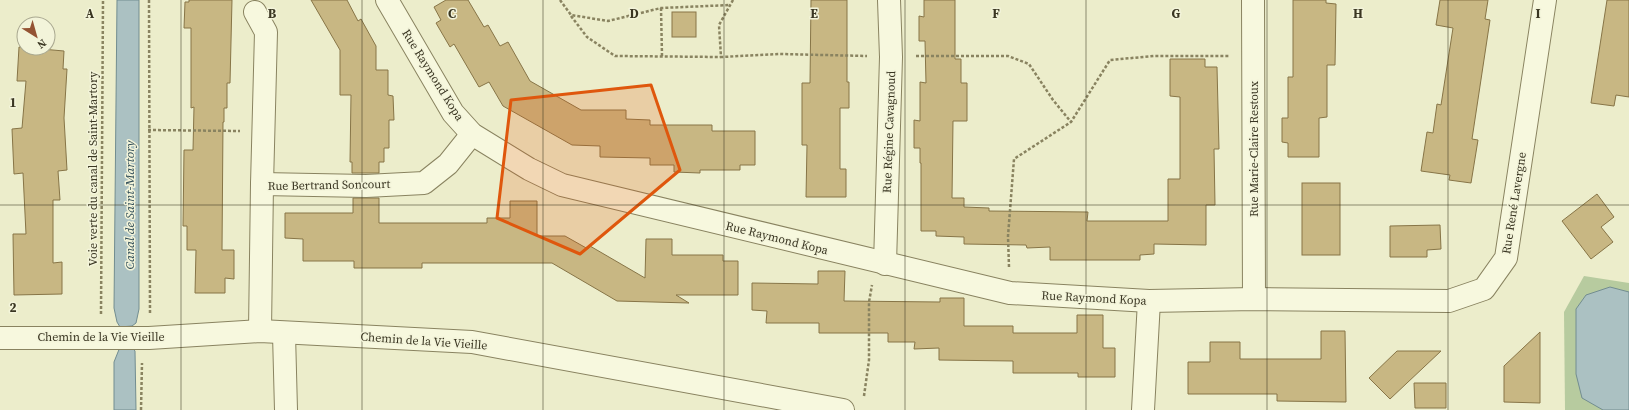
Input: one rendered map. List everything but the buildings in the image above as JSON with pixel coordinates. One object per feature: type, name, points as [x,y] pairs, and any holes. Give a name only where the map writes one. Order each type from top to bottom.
[{"type":"street","name":"Rue Raymond Kopa","points":[[387,0],[453,113],[472,134],[529,169],[562,185],[1010,293],[1149,301],[1254,299]]},
{"type":"street","name":"Rue Régine Cavagnoud","points":[[885,264],[891,57],[889,0]]},
{"type":"street","name":"Rue Marie-Claire Restoux","points":[[1253,0],[1254,299]]},
{"type":"street","name":"Rue René Lavergne","points":[[1254,299],[1449,301],[1484,288],[1506,258],[1545,0]]},
{"type":"street","points":[[255,12],[266,32],[262,184]]},
{"type":"street","name":"Rue Bertrand Soncourt","points":[[260,331],[262,184],[366,186],[424,183],[448,164],[472,134]]},
{"type":"street","points":[[1142,410],[1149,301]]},
{"type":"street","name":"Chemin de la Vie Vieille","points":[[0,338],[126,338],[260,331],[284,334],[472,342],[853,406]]},
{"type":"street","points":[[284,334],[286,410]]},
{"type":"path","name":"Voie verte du canal de Saint-Martory","points":[[103,0],[126,338]]},
{"type":"path","points":[[141,410],[142,359],[126,338],[152,287],[148,130],[149,0]]},
{"type":"path","points":[[560,0],[587,38],[615,56],[721,57]]},
{"type":"path","points":[[571,15],[608,20],[661,8],[731,5]]},
{"type":"path","points":[[661,8],[662,56]]},
{"type":"path","points":[[1010,293],[1008,236],[1014,159],[1071,122],[1110,60],[1154,56],[1254,56]]},
{"type":"path","points":[[148,130],[264,132]]},
{"type":"path","points":[[853,406],[869,360],[870,302],[873,276],[885,264]]},
{"type":"highlighted area","points":[[651,85],[680,170],[580,254],[497,218],[511,100]]},
{"type":"green space","points":[[1584,276],[1629,283],[1629,410],[1565,410],[1564,312]]},
{"type":"water","name":"Canal de Saint-Martory","points":[[117,0],[139,0],[139,309],[136,323],[132,326],[120,327],[117,322],[114,308]]},
{"type":"water","points":[[1610,287],[1629,292],[1629,410],[1603,410],[1582,398],[1576,374],[1576,309],[1586,295]]},
{"type":"water","points":[[131,346],[135,351],[136,410],[114,410],[114,362],[120,347]]}]
